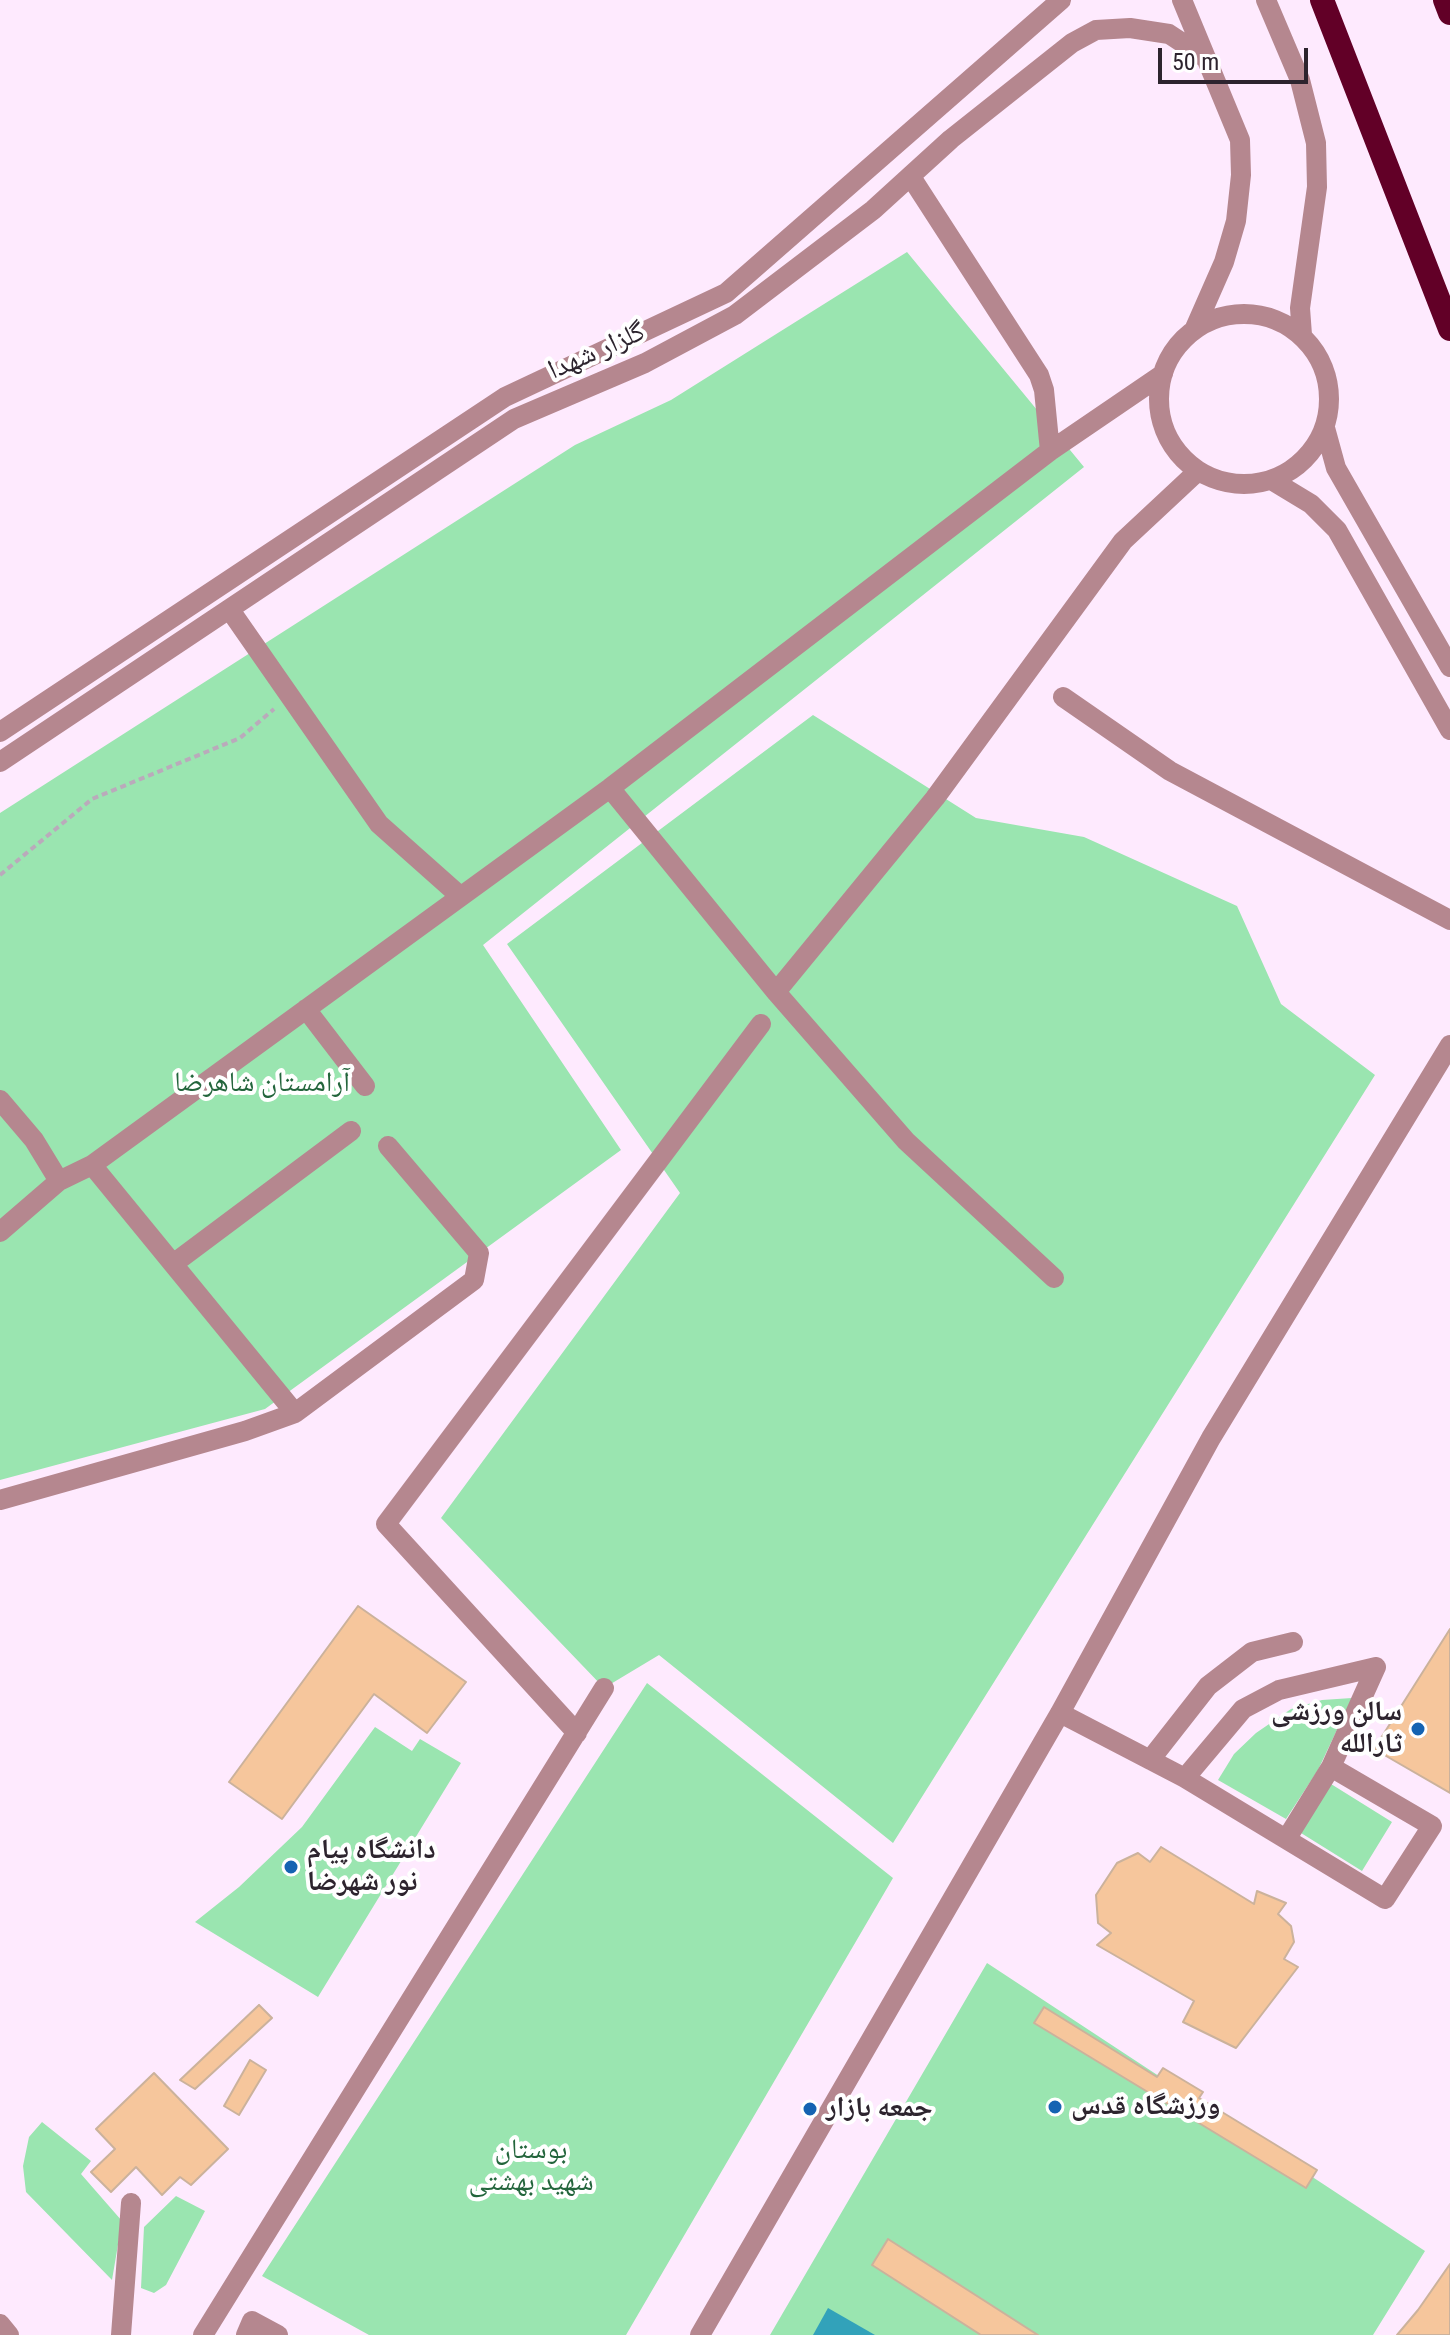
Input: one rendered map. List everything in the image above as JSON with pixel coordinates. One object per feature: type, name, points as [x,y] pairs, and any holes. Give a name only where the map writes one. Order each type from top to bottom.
[{"type":"highway","points":[[1322,0],[1450,329]]},
{"type":"highway","points":[[1445,0],[1450,13]]},
{"type":"street","name":"گلزار شهدا","points":[[0,732],[428,445],[505,397],[726,293],[1061,0]]},
{"type":"street","points":[[1182,0],[1240,140],[1241,175],[1236,221],[1224,262],[1195,329]]},
{"type":"street","points":[[1266,0],[1300,80],[1316,143],[1317,187],[1300,308],[1302,335]]},
{"type":"street","name":"گلزار شهدا","points":[[0,762],[514,419],[645,363],[735,315],[911,177],[951,139],[1072,43],[1096,30],[1130,28],[1169,34],[1207,59]]},
{"type":"street","points":[[911,177],[1039,375],[1047,408],[1050,451]]},
{"type":"street","points":[[1240,313],[1273,318],[1302,335],[1318,355],[1328,378],[1329,412],[1325,428],[1307,458],[1273,481],[1230,483],[1198,471],[1185,461],[1167,434],[1159,403],[1163,374],[1170,356],[1195,329],[1207,321],[1240,313]]},
{"type":"street","points":[[0,1232],[59,1181],[92,1165],[610,788],[1050,451],[1163,374]]},
{"type":"street","points":[[1325,428],[1336,468],[1450,667]]},
{"type":"street","points":[[428,445],[440,468]]},
{"type":"street","points":[[776,992],[935,798],[1123,541],[1198,471]]},
{"type":"street","points":[[1273,481],[1311,504],[1337,530],[1450,730]]},
{"type":"street","points":[[230,610],[379,824],[460,896]]},
{"type":"street","points":[[1063,697],[1170,771],[1450,920]]},
{"type":"street","points":[[610,788],[776,992],[906,1141],[1054,1278]]},
{"type":"street","points":[[306,1009],[365,1086]]},
{"type":"street","points":[[577,1733],[386,1524],[761,1024]]},
{"type":"street","points":[[700,2335],[1060,1713],[1211,1438],[1450,1045]]},
{"type":"street","points":[[0,1100],[34,1140],[59,1181]]},
{"type":"street","points":[[173,1264],[351,1131]]},
{"type":"street","points":[[0,1500],[245,1431],[295,1413],[474,1280],[479,1253],[388,1146]]},
{"type":"street","points":[[92,1165],[295,1413]]},
{"type":"street","points":[[1150,1760],[1208,1686],[1252,1652],[1293,1642]]},
{"type":"street","points":[[1185,1778],[1243,1709],[1279,1690],[1376,1667],[1331,1767],[1287,1838]]},
{"type":"street","points":[[203,2335],[604,1688]]},
{"type":"street","points":[[1060,1713],[1185,1778],[1385,1899],[1441,1831],[1331,1767]]},
{"type":"street","points":[[121,2335],[131,2203]]},
{"type":"street","points":[[246,2335],[252,2321],[278,2335]]},
{"type":"street","points":[[0,2324],[9,2335]]},
{"type":"path","points":[[0,875],[92,799],[240,738],[289,697]]},
{"type":"green space","name":"آرامستان شاهرضا","points":[[907,252],[1084,467],[483,945],[621,1150],[265,1409],[0,1480],[0,813],[575,445],[671,400]]},
{"type":"green space","points":[[813,715],[976,818],[1084,837],[1237,906],[1281,1004],[1375,1075],[893,1843],[659,1655],[604,1688],[441,1518],[680,1193],[507,944]]},
{"type":"green space","name":"بوستان شهید بهشتی","points":[[647,1683],[893,1878],[626,2335],[369,2335],[262,2276]]},
{"type":"green space","points":[[1352,1698],[1318,1770],[1286,1819],[1218,1780],[1234,1754],[1256,1733],[1291,1709],[1322,1700]]},
{"type":"green space","points":[[375,1727],[412,1751],[420,1739],[461,1763],[318,1997],[195,1922],[239,1887],[302,1827]]},
{"type":"green space","points":[[1331,1784],[1392,1822],[1362,1871],[1301,1833]]},
{"type":"green space","name":"ورزشگاه قدس","points":[[987,1963],[1425,2251],[1373,2335],[770,2335]]},
{"type":"green space","points":[[42,2122],[91,2161],[81,2174],[122,2221],[112,2280],[26,2192],[23,2166],[29,2137]]},
{"type":"green space","points":[[176,2196],[205,2211],[166,2285],[154,2293],[141,2288],[144,2227]]},
{"type":"water","points":[[828,2308],[875,2335],[813,2335]]},
{"type":"building","points":[[358,1606],[466,1682],[427,1733],[374,1694],[282,1819],[229,1782]]},
{"type":"building","name":"سالن ورزشی ثارالله","points":[[1450,1629],[1450,1793],[1374,1749]]},
{"type":"building","points":[[1161,1847],[1254,1904],[1257,1891],[1286,1903],[1278,1914],[1291,1926],[1294,1942],[1284,1959],[1298,1967],[1236,2048],[1183,2022],[1194,2001],[1097,1945],[1111,1933],[1098,1923],[1096,1895],[1117,1863],[1138,1853],[1150,1862]]},
{"type":"building","points":[[259,2005],[272,2018],[195,2089],[180,2080]]},
{"type":"building","points":[[1044,2007],[1157,2077],[1163,2068],[1203,2092],[1199,2098],[1317,2170],[1306,2188],[1034,2023]]},
{"type":"building","points":[[250,2060],[266,2070],[239,2115],[224,2106]]},
{"type":"building","points":[[154,2073],[228,2149],[191,2185],[180,2177],[162,2195],[136,2167],[111,2192],[91,2172],[115,2149],[96,2129]]},
{"type":"building","points":[[888,2239],[1038,2335],[981,2335],[872,2265]]},
{"type":"building","points":[[1450,2264],[1450,2335],[1397,2335],[1418,2310]]},
{"type":"place","name":"سالن ورزشی ثارالله","points":[[1418,1729]]},
{"type":"place","name":"دانشگاه پیام نور شهرضا","points":[[291,1867]]},
{"type":"place","name":"ورزشگاه قدس","points":[[1055,2107]]},
{"type":"place","name":"جمعه بازار","points":[[810,2109]]}]
